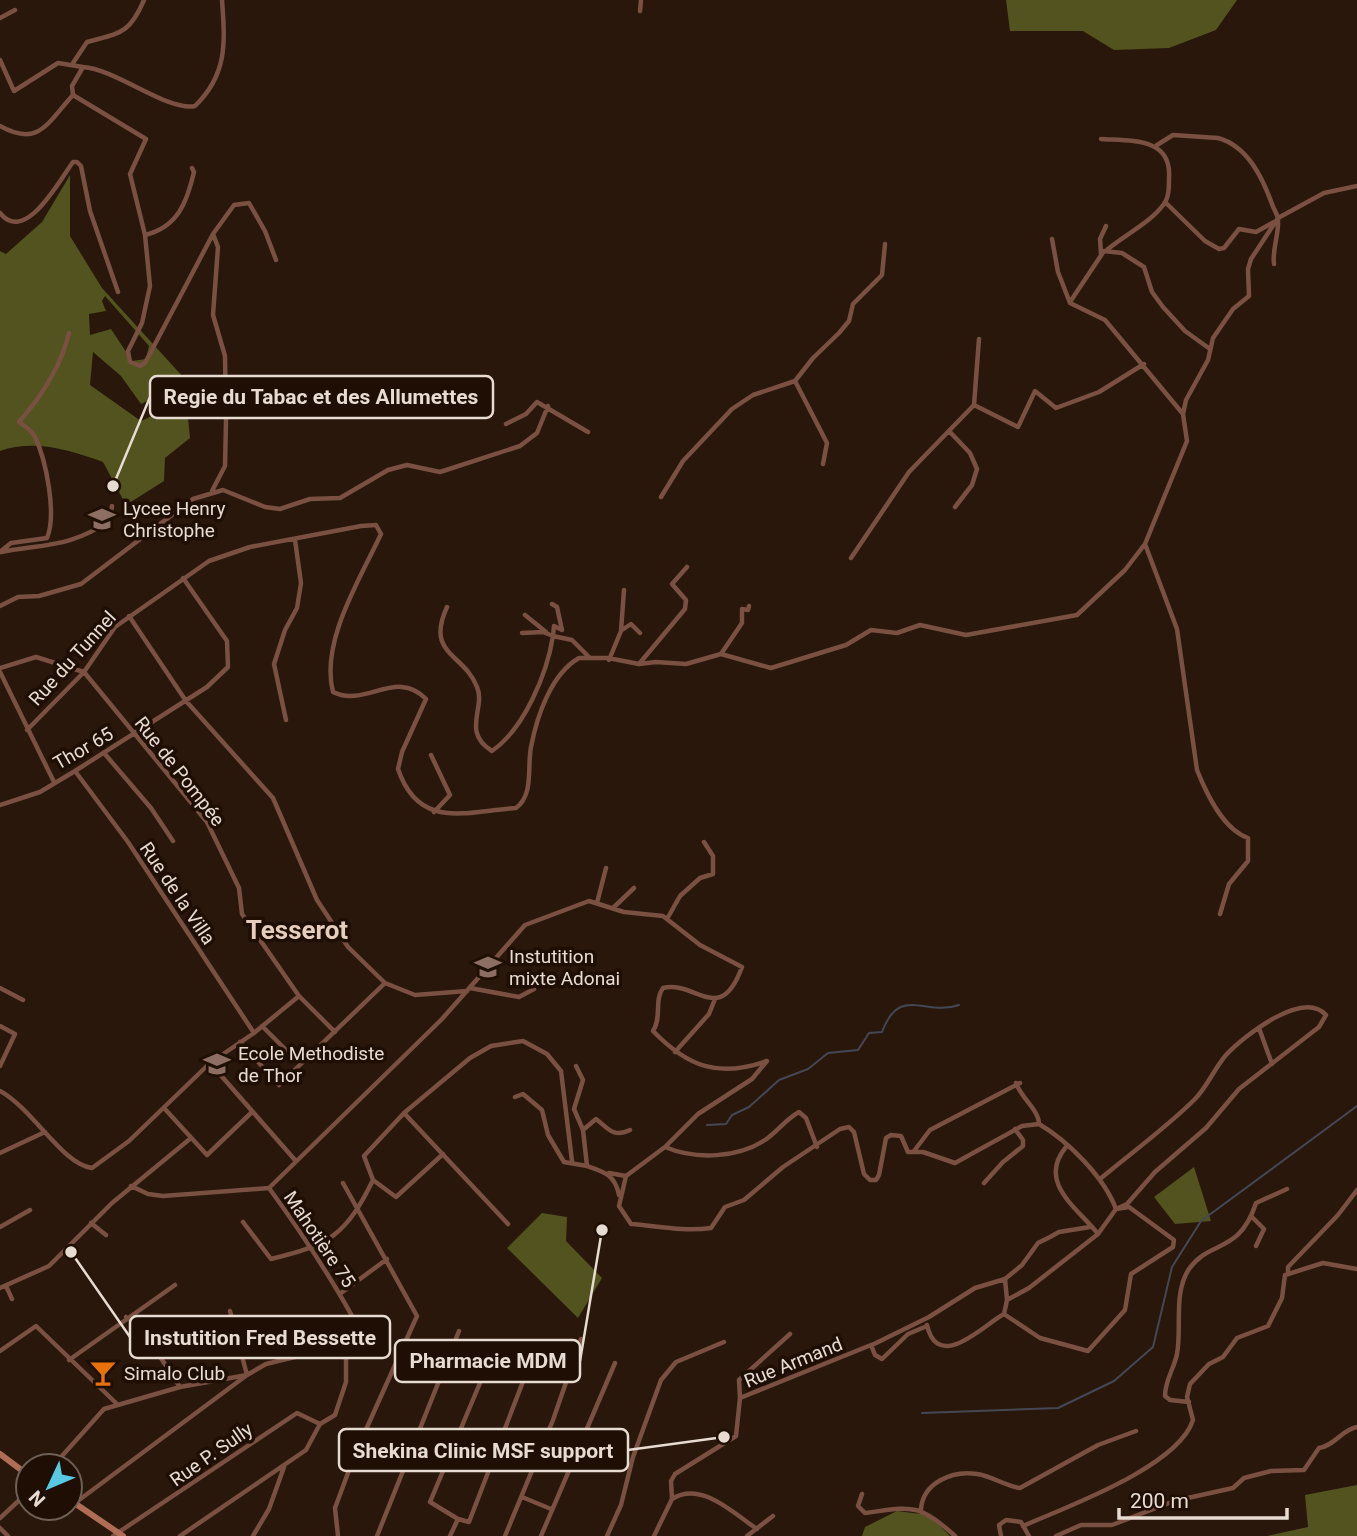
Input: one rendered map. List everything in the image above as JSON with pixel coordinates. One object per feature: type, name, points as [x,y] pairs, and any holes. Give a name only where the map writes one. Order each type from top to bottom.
[{"type":"street","points":[[73,63],[87,42],[106,40],[136,18],[144,0]]},
{"type":"street","points":[[0,60],[14,91],[58,64],[73,63],[101,70],[178,105],[195,106],[210,88],[226,47],[222,0]]},
{"type":"street","points":[[640,11],[641,0]]},
{"type":"street","points":[[0,18],[15,10]]},
{"type":"street","points":[[73,95],[72,86],[83,67]]},
{"type":"street","points":[[0,126],[20,136],[32,136],[73,95]]},
{"type":"street","points":[[73,95],[145,138],[130,174],[145,235],[149,292],[142,323],[128,351],[130,362],[140,366],[145,363],[213,234],[234,205],[249,204],[265,231],[276,260]]},
{"type":"street","points":[[1157,145],[1173,135],[1225,140],[1249,160],[1260,174],[1278,218],[1272,246],[1274,264]]},
{"type":"street","points":[[1070,303],[1101,254],[1146,223],[1166,202],[1170,167],[1164,151],[1157,145],[1101,139]]},
{"type":"street","points":[[0,213],[5,219],[16,222],[34,215],[73,162],[77,162],[81,166],[90,211],[118,292]]},
{"type":"street","points":[[145,235],[166,229],[177,217],[189,191],[194,172],[192,168]]},
{"type":"street","points":[[1166,202],[1205,241],[1219,249],[1224,248],[1239,229],[1256,232],[1324,193],[1357,186]]},
{"type":"street","points":[[1183,414],[1223,322],[1249,296],[1248,269],[1251,259],[1278,218]]},
{"type":"street","points":[[1101,254],[1100,239],[1106,226]]},
{"type":"street","points":[[0,606],[18,597],[39,596],[81,584],[193,499],[216,488],[225,466],[226,421],[225,356],[214,315],[218,247],[213,234]]},
{"type":"street","points":[[434,812],[457,815],[516,808],[523,803],[527,794],[531,746],[557,677],[572,662],[589,658],[639,664],[698,662],[721,654],[771,668],[846,645],[871,630],[897,633],[920,625],[966,635],[1077,615],[1125,570],[1145,544],[1187,441],[1183,414],[1144,364],[1105,320],[1070,303],[1058,272],[1052,239]]},
{"type":"street","points":[[661,496],[683,461],[732,409],[752,395],[795,381],[849,321],[853,304],[882,275],[885,244]]},
{"type":"street","points":[[1107,249],[1122,253],[1144,267],[1152,292],[1163,307],[1185,331],[1210,349]]},
{"type":"street","points":[[0,552],[10,543],[47,538],[51,527],[44,458],[34,434],[19,422],[34,405],[62,356],[69,333]]},
{"type":"street","points":[[851,558],[909,472],[974,405],[979,339]]},
{"type":"street","points":[[974,405],[1018,427],[1035,391],[1056,408],[1099,392],[1144,364]]},
{"type":"street","points":[[795,381],[827,443],[823,464]]},
{"type":"street","points":[[506,424],[526,414],[535,403],[548,406],[587,432]]},
{"type":"street","points":[[212,491],[236,492],[265,507],[280,509],[310,499],[340,498],[388,470],[407,465],[440,472],[520,446],[537,433],[548,406]]},
{"type":"street","points":[[950,432],[970,453],[977,469],[972,485],[955,507]]},
{"type":"street","points":[[0,552],[88,536],[110,520],[112,506]]},
{"type":"street","name":"Rue du Tunnel","points":[[27,730],[84,671],[115,627],[183,578],[227,553],[376,525],[381,534],[334,639],[330,679],[333,692],[343,697],[393,685],[417,690],[426,699],[402,752],[398,769],[416,798],[434,812]]},
{"type":"street","points":[[286,720],[274,664],[285,630],[297,608],[301,583],[295,540]]},
{"type":"street","points":[[1145,544],[1177,629],[1197,770],[1206,791],[1235,833],[1248,838],[1248,861],[1229,884],[1220,914]]},
{"type":"street","points":[[639,664],[685,609],[686,600],[672,584],[687,567]]},
{"type":"street","name":"Thor 65","points":[[0,805],[40,792],[75,771],[207,687],[228,667],[227,640],[183,578]]},
{"type":"street","points":[[610,660],[621,631],[624,590]]},
{"type":"street","points":[[552,604],[557,607],[566,638],[589,658]]},
{"type":"street","points":[[721,654],[742,623],[742,609],[748,610],[749,606]]},
{"type":"street","points":[[447,607],[440,621],[441,638],[446,653],[474,679],[479,691],[475,710],[477,733],[482,745],[492,751],[512,735],[523,718],[553,636],[554,626],[562,630]]},
{"type":"street","points":[[525,615],[547,633],[566,638]]},
{"type":"street","points":[[129,616],[186,701],[273,798],[317,900],[348,947],[385,984],[415,995],[469,990],[519,997],[534,989]]},
{"type":"street","points":[[621,631],[631,624],[640,633]]},
{"type":"street","points":[[522,634],[547,633]]},
{"type":"street","points":[[54,782],[0,670],[36,657],[84,671]]},
{"type":"street","name":"Rue de Pompée","points":[[84,671],[207,822],[239,888],[242,914],[299,996],[335,1032]]},
{"type":"street","points":[[104,753],[150,808],[173,841]]},
{"type":"street","points":[[431,755],[450,795],[434,812]]},
{"type":"street","name":"Rue de la Villa","points":[[75,771],[128,842],[254,1033]]},
{"type":"street","points":[[675,1052],[709,1014],[715,999],[731,988],[742,967],[700,945],[667,919],[680,896],[700,878],[713,874],[713,856],[704,842]]},
{"type":"street","points":[[597,903],[606,868]]},
{"type":"street","points":[[613,908],[634,888]]},
{"type":"street","name":"Mahotière 75","points":[[346,1352],[360,1347],[363,1336],[314,1249],[269,1188],[469,990],[525,925],[589,901],[624,912],[667,919]]},
{"type":"street","points":[[240,1042],[279,1085],[385,984]]},
{"type":"street","points":[[715,999],[704,999],[678,987],[663,988],[658,994],[657,1026],[653,1031],[675,1052],[707,1068],[732,1069],[767,1061],[752,1079],[698,1114],[665,1147],[626,1176],[619,1206],[631,1224],[658,1224],[689,1231],[710,1228],[725,1207],[744,1200],[783,1167],[817,1147],[840,1129],[849,1128],[854,1132],[864,1174],[870,1180],[876,1180],[886,1138],[891,1135],[901,1136],[906,1151],[955,1163],[1015,1129],[1039,1124],[1053,1132],[1100,1180],[1109,1190],[1116,1209]]},
{"type":"street","points":[[0,988],[23,1000]]},
{"type":"street","points":[[0,1091],[19,1103],[76,1164],[92,1168],[129,1141],[210,1063],[254,1033],[299,996]]},
{"type":"street","points":[[1100,1180],[1196,1098],[1227,1055],[1259,1028],[1280,1015],[1308,1005],[1321,1008],[1326,1015],[1319,1027],[1239,1089],[1206,1128],[1155,1172],[1127,1204],[1116,1209],[1098,1234],[1028,1288],[1007,1300],[1003,1308],[1004,1314],[1040,1338],[1088,1351],[1125,1310],[1132,1274],[1173,1247],[1174,1240],[1129,1207],[1116,1209]]},
{"type":"street","points":[[0,1026],[15,1034],[0,1066]]},
{"type":"street","points":[[262,1026],[293,1057]]},
{"type":"street","points":[[1259,1028],[1272,1064]]},
{"type":"street","points":[[443,1154],[396,1197],[373,1180],[364,1156],[404,1113],[470,1058],[492,1046],[523,1041],[547,1054],[561,1071],[572,1161]]},
{"type":"street","points":[[210,1063],[295,1160]]},
{"type":"street","points":[[576,1066],[583,1080],[574,1109],[583,1130],[587,1166]]},
{"type":"street","points":[[914,1152],[930,1130],[1018,1083],[1021,1096],[1036,1112],[1039,1124]]},
{"type":"street","points":[[516,1097],[523,1094],[542,1110],[548,1135],[565,1163],[572,1161],[626,1176]]},
{"type":"street","points":[[164,1108],[203,1153],[211,1154],[252,1112]]},
{"type":"street","points":[[665,1147],[688,1153],[737,1154],[767,1139],[799,1112],[806,1118],[817,1147]]},
{"type":"street","points":[[404,1113],[508,1224]]},
{"type":"street","points":[[583,1130],[596,1119],[613,1133],[620,1135],[630,1130]]},
{"type":"street","points":[[984,1183],[1003,1162],[1023,1146],[1023,1140],[1015,1129]]},
{"type":"street","points":[[0,1153],[45,1132]]},
{"type":"street","points":[[0,1288],[49,1266],[131,1186],[191,1138]]},
{"type":"street","points":[[1066,1147],[1056,1166],[1058,1188],[1098,1234]]},
{"type":"street","points":[[608,1173],[617,1184],[620,1198]]},
{"type":"street","points":[[243,1222],[271,1259],[314,1249],[345,1227],[359,1209],[373,1180]]},
{"type":"street","points":[[338,1536],[335,1508],[364,1433],[417,1316],[343,1184]]},
{"type":"street","points":[[131,1186],[148,1194],[163,1196],[269,1188]]},
{"type":"street","points":[[1189,1402],[1170,1400],[1165,1396],[1167,1379],[1177,1357],[1181,1289],[1189,1269],[1237,1239],[1252,1217],[1256,1203],[1287,1189]]},
{"type":"street","points":[[1023,1526],[1147,1469],[1191,1426],[1190,1384],[1223,1357],[1237,1338],[1268,1326],[1282,1298],[1283,1280],[1288,1273],[1288,1267],[1357,1191]]},
{"type":"street","points":[[0,1227],[30,1210]]},
{"type":"street","points":[[1252,1217],[1264,1229],[1256,1246]]},
{"type":"street","points":[[91,1223],[106,1235]]},
{"type":"street","points":[[871,1345],[926,1318],[975,1288],[1004,1279],[1022,1265],[1038,1243],[1059,1232],[1090,1227]]},
{"type":"street","points":[[341,1293],[387,1259]]},
{"type":"street","points":[[1288,1273],[1323,1264],[1357,1269]]},
{"type":"street","points":[[1004,1279],[1007,1300]]},
{"type":"street","points":[[69,1360],[126,1317],[175,1285]]},
{"type":"street","points":[[6,1286],[12,1299]]},
{"type":"street","points":[[230,1311],[247,1375]]},
{"type":"street","points":[[926,1318],[927,1326],[941,1343],[960,1344],[1004,1314]]},
{"type":"street","points":[[126,1317],[141,1328],[180,1387]]},
{"type":"street","points":[[192,1349],[277,1324]]},
{"type":"street","points":[[0,1351],[36,1325],[117,1404]]},
{"type":"street","name":"Rue Armand","points":[[654,1536],[672,1499],[671,1481],[675,1474],[736,1436],[740,1398],[871,1345],[875,1355],[882,1359],[908,1334],[927,1326]]},
{"type":"street","points":[[377,1536],[409,1449],[458,1331]]},
{"type":"street","points":[[740,1398],[739,1380],[790,1334]]},
{"type":"street","points":[[505,1536],[581,1339]]},
{"type":"street","points":[[607,1536],[621,1505],[633,1457],[661,1380],[676,1362],[724,1342]]},
{"type":"street","points":[[84,1494],[266,1364],[299,1356],[346,1352],[346,1382],[335,1415],[320,1424],[306,1450],[180,1536]]},
{"type":"street","points":[[541,1536],[615,1363]]},
{"type":"street","points":[[480,1383],[430,1502],[458,1519],[469,1522],[529,1366]]},
{"type":"street","points":[[66,1452],[104,1409],[180,1387],[247,1375]]},
{"type":"street","name":"Rue P. Sully","points":[[118,1534],[297,1413],[320,1424]]},
{"type":"street","points":[[1056,1536],[1080,1525],[1112,1525],[1174,1501],[1233,1488],[1244,1478],[1271,1471],[1304,1470],[1319,1448],[1329,1446],[1349,1429],[1357,1427]]},
{"type":"street","points":[[921,1509],[925,1491],[931,1485],[948,1478],[977,1474],[1020,1488],[1098,1445],[1136,1431]]},
{"type":"street","points":[[364,1433],[409,1449]]},
{"type":"street","points":[[253,1536],[269,1509],[285,1466]]},
{"type":"street","points":[[672,1499],[681,1493],[696,1493],[711,1498],[757,1529]]},
{"type":"street","points":[[862,1494],[858,1506],[865,1513],[891,1507],[921,1509],[955,1536]]},
{"type":"street","points":[[522,1497],[551,1509]]},
{"type":"street","points":[[0,1518],[14,1505]]},
{"type":"street","points":[[84,1510],[118,1534]]},
{"type":"street","points":[[747,1536],[773,1516]]},
{"type":"street","points":[[450,1536],[458,1519]]},
{"type":"street","points":[[1001,1536],[998,1528],[1002,1521],[1021,1522],[1029,1536]]},
{"type":"street","points":[[0,1528],[8,1536]]},
{"type":"shaded area","points":[[1006,0],[1237,0],[1216,30],[1169,48],[1114,50],[1083,31],[1010,31]]},
{"type":"shaded area","points":[[70,175],[70,236],[102,288],[184,378],[190,438],[165,458],[164,481],[126,505],[103,462],[65,450],[39,446],[0,451],[0,251],[6,254],[42,222]],"holes":[[[105,296],[149,346],[146,359],[132,361],[111,329],[90,335],[89,314],[106,311],[102,301]],[[93,352],[121,376],[141,404],[153,398],[156,414],[141,421],[90,385]]]},
{"type":"shaded area","points":[[1194,1167],[1211,1221],[1175,1224],[1154,1197]]},
{"type":"shaded area","points":[[542,1213],[567,1217],[566,1241],[602,1278],[578,1318],[507,1248]]},
{"type":"shaded area","points":[[1357,1485],[1357,1536],[1267,1536],[1308,1527],[1305,1495]]},
{"type":"shaded area","points":[[897,1511],[929,1515],[950,1536],[862,1536],[865,1527]]},
{"type":"waterway","points":[[707,1125],[726,1124],[732,1115],[749,1107],[779,1080],[808,1069],[828,1053],[858,1050],[869,1033],[882,1032],[897,1009],[915,1005],[935,1008],[959,1005]]},
{"type":"waterway","points":[[922,1413],[1058,1408],[1114,1381],[1153,1347],[1172,1267],[1201,1221],[1357,1106]]},
{"type":"place","name":"Regie du Tabac et des Allumettes","points":[[113,486]]},
{"type":"place","name":"Lycee Henry Christophe","points":[[102,519]]},
{"type":"place","name":"Instutition mixte Adonai","points":[[488,967]]},
{"type":"place","name":"Ecole Methodiste de Thor","points":[[217,1064]]},
{"type":"place","name":"Pharmacie MDM","points":[[602,1230]]},
{"type":"place","name":"Instutition Fred Bessette","points":[[71,1252]]},
{"type":"place","name":"Simalo Club","points":[[103,1373]]},
{"type":"place","name":"Shekina Clinic MSF support","points":[[724,1437]]},
{"type":"district","name":"Tesserot","points":[[297,930]]}]
